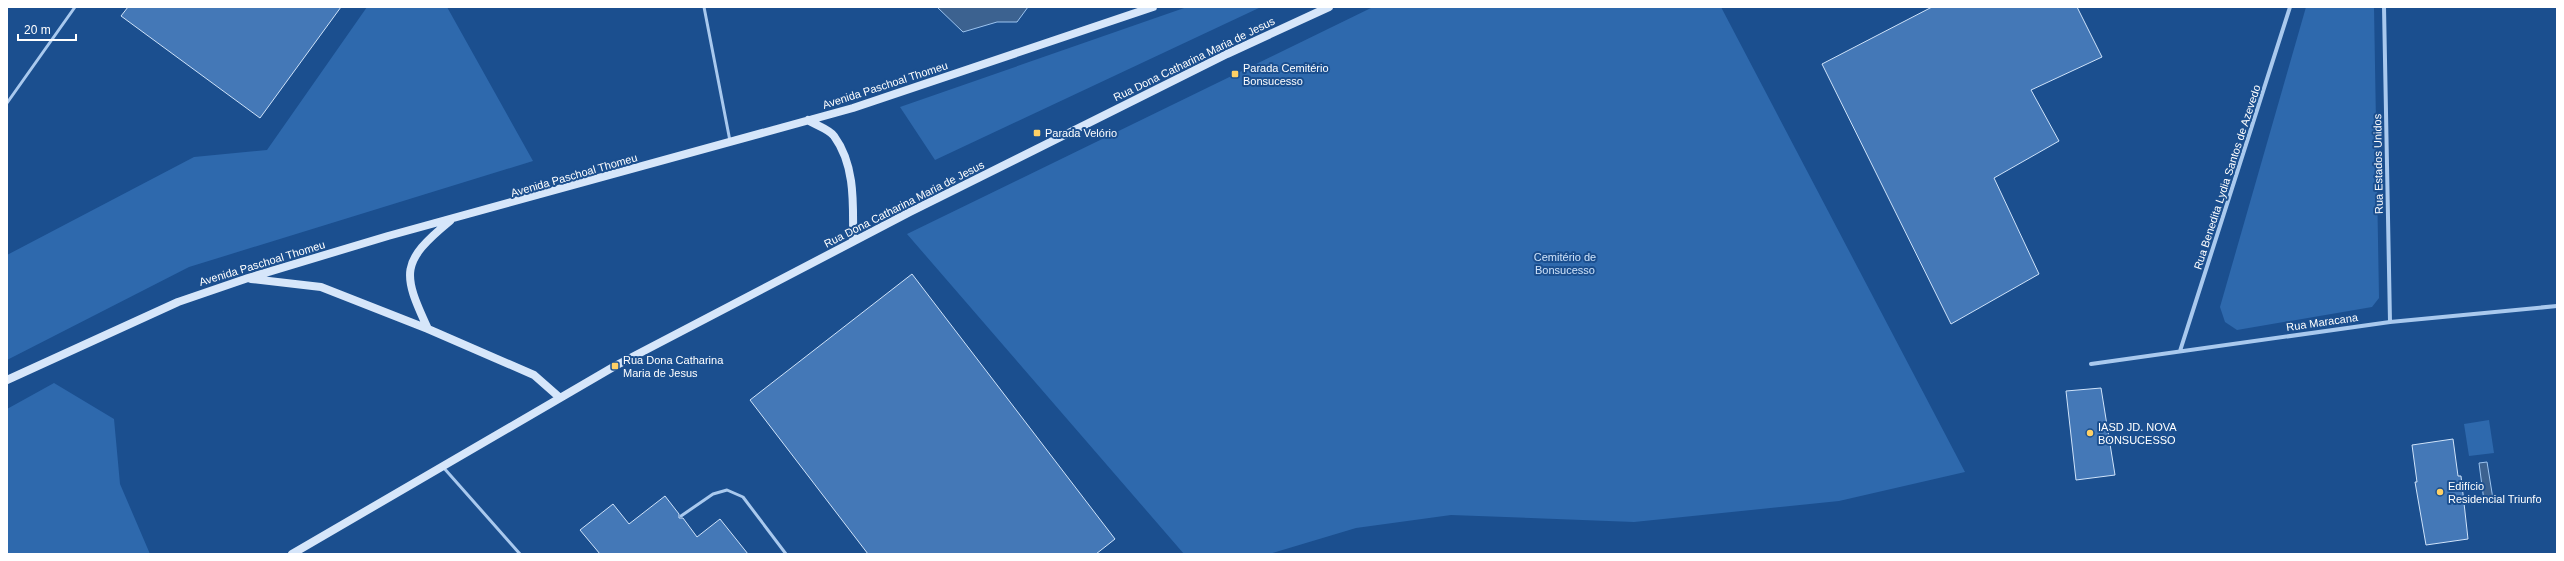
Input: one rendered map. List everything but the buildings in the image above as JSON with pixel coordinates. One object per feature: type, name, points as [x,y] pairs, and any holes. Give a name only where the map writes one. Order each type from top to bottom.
[{"type":"main road","name":"Avenida Paschoal Thomeu","points":[[7,380],[178,302],[248,278],[388,236],[452,220],[853,108],[1153,7]]},
{"type":"main road","points":[[1303,18],[1314,7]]},
{"type":"main road","points":[[1303,18],[1329,7]]},
{"type":"main road","name":"Rua Dona Catharina Maria de Jesus","points":[[292,554],[559,397],[853,241],[1303,18]]},
{"type":"main road","points":[[808,120],[834,135],[848,162],[853,192],[853,241]]},
{"type":"main road","points":[[428,329],[411,291],[411,263],[424,242],[452,220]]},
{"type":"main road","points":[[248,278],[321,287],[428,329],[534,375],[559,397]]},
{"type":"street","name":"Rua Benedita Lydia Santos de Azevedo","points":[[2180,352],[2290,7]]},
{"type":"street","name":"Rua Estados Unidos","points":[[2384,7],[2390,322]]},
{"type":"street","name":"Rua Maracana","points":[[2091,364],[2390,322],[2557,306]]},
{"type":"lane","points":[[7,103],[75,7]]},
{"type":"lane","points":[[704,7],[731,142]]},
{"type":"lane","points":[[442,465],[520,554]]},
{"type":"lane","points":[[681,516],[713,494],[727,490],[743,497],[786,554]]},
{"type":"green space","points":[[367,7],[447,7],[533,161],[189,267],[7,360],[7,255],[194,157],[267,150]]},
{"type":"green space","points":[[1187,7],[1261,7],[935,160],[900,107]]},
{"type":"green space","name":"Cemitério de Bonsucesso","points":[[1373,7],[1721,7],[1965,472],[1839,501],[1634,522],[1451,515],[1356,528],[1269,554],[1184,554],[907,234]]},
{"type":"green space","points":[[2306,7],[2374,7],[2379,298],[2372,307],[2237,330],[2225,322],[2220,307]]},
{"type":"green space","points":[[54,383],[114,419],[120,484],[150,554],[7,554],[7,409]]},
{"type":"green space","points":[[2489,420],[2494,453],[2469,456],[2464,424]]},
{"type":"shaded area","points":[[937,7],[1028,7],[1017,22],[997,22],[963,32]]},
{"type":"shaded area","points":[[2487,462],[2493,499],[2484,501],[2479,463]]},
{"type":"place","name":"Parada Cemitério Bonsucesso","points":[[1235,74]]},
{"type":"place","name":"Parada Velório","points":[[1037,133]]},
{"type":"place","name":"Rua Dona Catharina Maria de Jesus","points":[[615,366]]},
{"type":"place","name":"IASD JD. NOVA BONSUCESSO","points":[[2090,433]]},
{"type":"place","name":"Edifício Residencial Triunfo","points":[[2440,492]]}]
